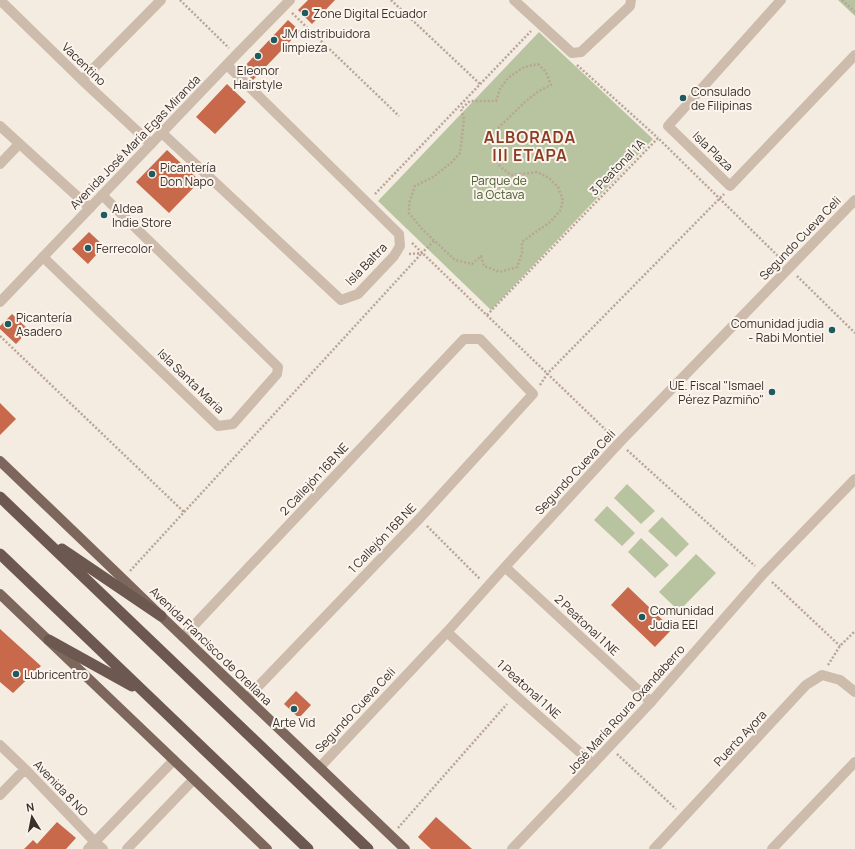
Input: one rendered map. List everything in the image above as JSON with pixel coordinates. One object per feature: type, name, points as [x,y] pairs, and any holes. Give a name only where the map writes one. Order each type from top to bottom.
[{"type":"highway","points":[[0,497],[368,849]]},
{"type":"highway","points":[[34,530],[161,616]]},
{"type":"highway","points":[[0,554],[308,849]]},
{"type":"highway","points":[[49,640],[146,693]]},
{"type":"main road","name":"Avenida Francisco de Orellana","points":[[0,461],[405,849]]},
{"type":"main road","points":[[0,594],[267,849]]},
{"type":"street","name":"Vacentino","points":[[0,0],[82,80],[151,144]]},
{"type":"street","points":[[82,80],[160,0]]},
{"type":"street","points":[[514,0],[572,53],[581,52],[630,6],[631,0]]},
{"type":"street","name":"Isla Plaza","points":[[781,0],[668,126],[730,186],[855,55]]},
{"type":"street","name":"Avenida José María Egas Miranda","points":[[0,302],[287,3]]},
{"type":"street","name":"Isla Baltra","points":[[162,132],[341,300],[358,294],[394,256],[400,246],[399,234],[227,65]]},
{"type":"street","points":[[0,126],[90,208]]},
{"type":"street","points":[[0,164],[19,144]]},
{"type":"street","name":"Isla Santa Maria","points":[[43,257],[218,426],[233,424],[277,374],[278,368],[102,195]]},
{"type":"street","name":"Segundo Cueva Celi","points":[[320,767],[448,632],[505,567],[619,443],[855,200]]},
{"type":"street","name":"2 Callejón 16B NE","points":[[183,637],[464,339],[480,339],[533,394]]},
{"type":"street","name":"1 Callejón 16B NE","points":[[248,698],[420,518],[533,394]]},
{"type":"street","name":"José María Roura Oxandaberro","points":[[512,849],[651,702],[764,573],[855,479]]},
{"type":"street","name":"2 Peatonal 1 NE","points":[[505,567],[651,702]]},
{"type":"street","name":"1 Peatonal 1 NE","points":[[448,632],[515,695],[593,764]]},
{"type":"street","points":[[822,675],[840,680],[855,692]]},
{"type":"street","name":"Puerto Ayora","points":[[654,849],[806,685],[822,675]]},
{"type":"street","name":"Avenida 8 NO","points":[[0,745],[25,769],[92,845],[103,849]]},
{"type":"street","points":[[92,845],[174,760]]},
{"type":"street","points":[[772,849],[855,762]]},
{"type":"street","points":[[0,795],[25,769]]},
{"type":"street","points":[[127,849],[194,779]]},
{"type":"path","points":[[180,0],[236,55]]},
{"type":"path","points":[[391,0],[480,84]]},
{"type":"path","points":[[842,0],[855,12]]},
{"type":"path","points":[[287,3],[399,116]]},
{"type":"path","points":[[375,194],[535,27]]},
{"type":"path","points":[[575,63],[658,138]]},
{"type":"path","points":[[538,64],[546,72],[550,84],[526,101],[490,136],[491,150],[495,161],[511,175],[537,172],[549,178],[558,187],[563,200],[560,211],[549,224],[522,242],[522,253],[517,267],[500,272],[484,266],[481,256],[472,264],[455,260],[422,229],[409,213],[409,203],[415,186],[433,177],[451,164],[460,153],[464,119],[461,109],[465,105],[470,101],[496,101],[500,89],[508,78],[524,67],[538,64]]},
{"type":"path","name":"3 Peatonal 1A","points":[[487,316],[658,138],[855,333]]},
{"type":"path","points":[[533,394],[548,374],[720,199],[730,186]]},
{"type":"path","points":[[122,578],[434,241]]},
{"type":"path","points":[[411,242],[619,443],[764,573],[840,646]]},
{"type":"path","points":[[394,256],[422,253]]},
{"type":"path","points":[[0,336],[184,512]]},
{"type":"path","points":[[420,518],[488,586]]},
{"type":"path","points":[[822,675],[840,646],[855,631]]},
{"type":"path","points":[[390,835],[407,818],[515,695]]},
{"type":"path","points":[[609,747],[684,817]]},
{"type":"green space","points":[[838,0],[855,0],[855,16]]},
{"type":"green space","name":"Parque de la Octava","points":[[539,32],[653,139],[491,310],[378,201]]},
{"type":"green space","points":[[627,484],[655,511],[641,524],[614,498]]},
{"type":"green space","points":[[607,506],[635,533],[622,546],[594,520]]},
{"type":"green space","points":[[662,517],[689,544],[676,557],[648,531]]},
{"type":"green space","points":[[641,538],[669,565],[655,578],[628,552]]},
{"type":"green space","points":[[696,554],[716,573],[679,611],[659,592]]},
{"type":"building","points":[[308,0],[335,0],[312,24],[298,10]]},
{"type":"building","points":[[288,20],[300,31],[253,80],[242,69]]},
{"type":"building","points":[[227,84],[246,102],[215,134],[196,117]]},
{"type":"building","points":[[167,150],[200,181],[169,213],[136,182]]},
{"type":"building","name":"Ferrecolor","points":[[89,232],[104,246],[88,264],[72,249]]},
{"type":"building","points":[[12,314],[29,330],[16,344],[0,329],[0,326]]},
{"type":"building","points":[[0,403],[16,419],[0,435]]},
{"type":"building","name":"Comunidad Judia EEI","points":[[628,587],[672,629],[655,647],[611,605]]},
{"type":"building","name":"Lubricentro","points":[[0,629],[41,666],[13,693],[0,682]]},
{"type":"building","points":[[296,691],[311,705],[299,718],[284,704]]},
{"type":"building","points":[[436,817],[472,849],[431,849],[418,837]]},
{"type":"building","points":[[57,822],[76,838],[66,849],[24,849],[33,840],[37,844]]},
{"type":"place","name":"Zone Digital Ecuador","points":[[305,13]]},
{"type":"place","name":"JM distribuidora limpieza","points":[[274,40]]},
{"type":"place","name":"Eleonor Hairstyle","points":[[258,56]]},
{"type":"place","name":"Consulado de Filipinas","points":[[683,98]]},
{"type":"place","name":"Picantería Don Napo","points":[[152,174]]},
{"type":"place","name":"Aldea Indie Store","points":[[104,215]]},
{"type":"place","name":"Ferrecolor","points":[[88,248]]},
{"type":"place","name":"Picantería Asadero","points":[[8,324]]},
{"type":"place","name":"Comunidad judia - Rabi Montiel","points":[[832,330]]},
{"type":"place","name":"UE. Fiscal \"Ismael Pérez Pazmiño\"","points":[[772,392]]},
{"type":"place","name":"Comunidad Judia EEI","points":[[642,617]]},
{"type":"place","name":"Lubricentro","points":[[16,674]]},
{"type":"place","name":"Arte Vid","points":[[294,709]]},
{"type":"district","name":"ALBORADA III ETAPA","points":[[530,146]]}]
